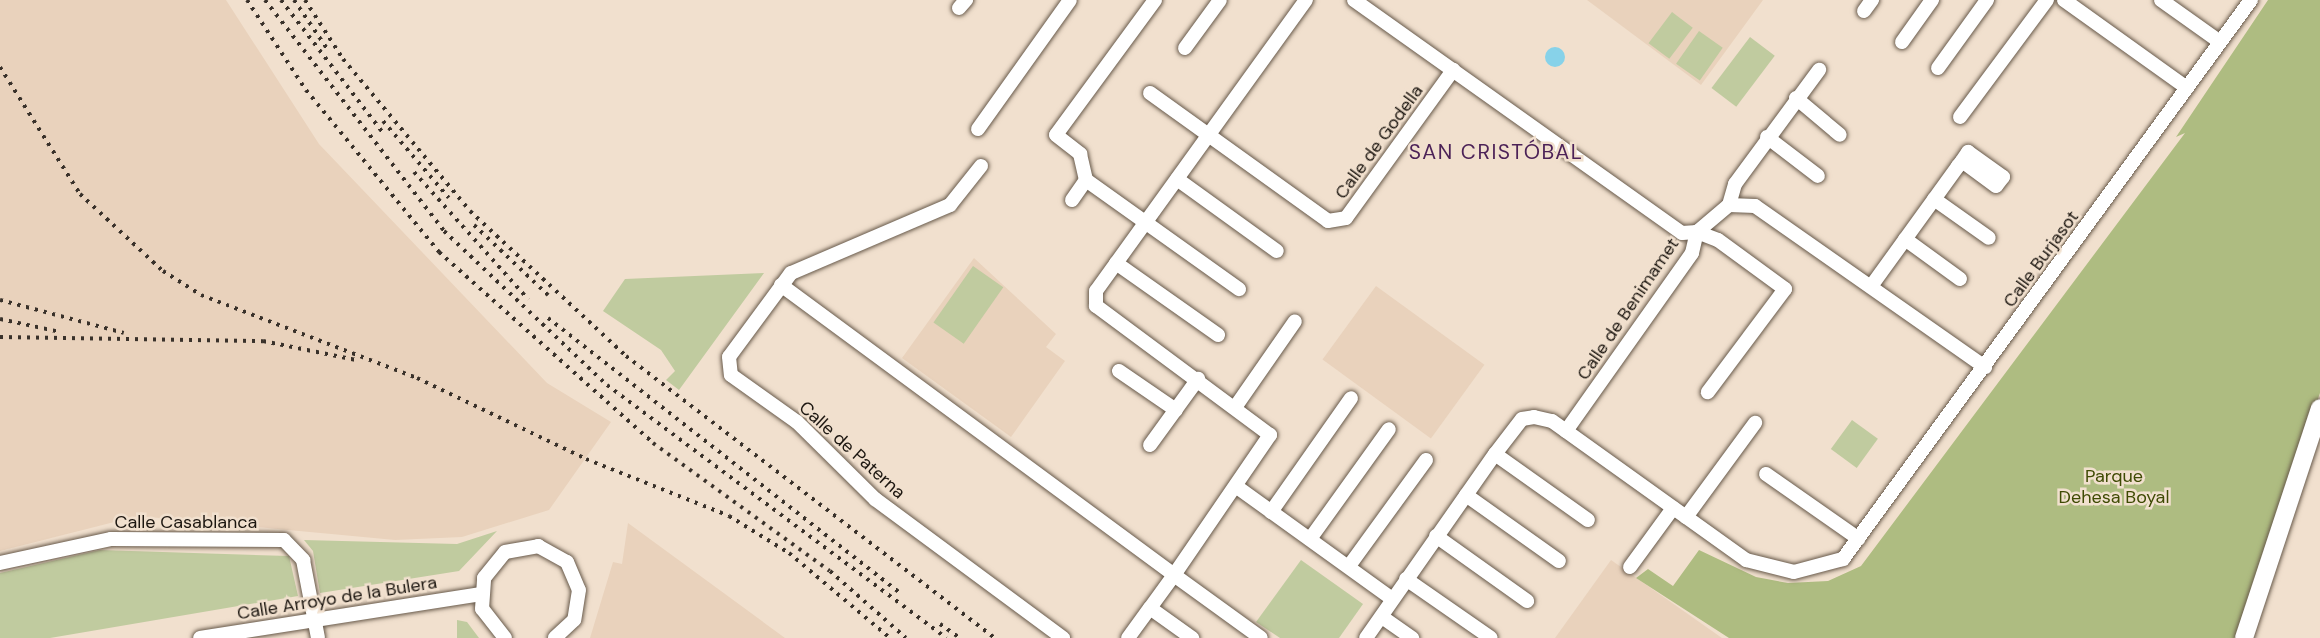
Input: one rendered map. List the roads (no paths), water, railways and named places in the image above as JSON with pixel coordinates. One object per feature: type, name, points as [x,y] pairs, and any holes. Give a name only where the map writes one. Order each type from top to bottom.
[{"type":"street","points":[[978,129],[1070,0]]},
{"type":"street","points":[[1155,0],[1056,135],[1080,154],[1086,180],[1239,289]]},
{"type":"street","points":[[1185,48],[1220,0]]},
{"type":"street","points":[[1128,638],[1237,487],[1270,435],[1236,406],[1096,306],[1096,291],[1306,0]]},
{"type":"street","points":[[1354,0],[1682,233],[1697,232],[1729,205],[1735,184],[1796,98],[1819,70]]},
{"type":"street","points":[[1902,42],[1932,0]]},
{"type":"street","points":[[1938,68],[1987,0]]},
{"type":"street","points":[[1960,117],[2047,0]]},
{"type":"street","points":[[2064,0],[2187,88]]},
{"type":"street","points":[[2161,0],[2180,5],[2220,42]]},
{"type":"street","name":"Calle Burjasot","points":[[1566,431],[1746,560],[1794,572],[1844,559],[2251,0]]},
{"type":"street","name":"Calle de Godella","points":[[1150,93],[1328,221],[1346,218],[1453,70]]},
{"type":"street","points":[[1796,98],[1840,135]]},
{"type":"street","points":[[1767,138],[1818,176]]},
{"type":"street","points":[[1872,285],[1962,161]]},
{"type":"street","name":"Calle de Paterna","points":[[981,166],[950,205],[790,273],[729,357],[731,375],[797,422],[875,500],[1063,638]]},
{"type":"street","points":[[1177,179],[1277,250]]},
{"type":"street","points":[[1072,200],[1086,180]]},
{"type":"street","points":[[1934,199],[1989,238]]},
{"type":"street","points":[[1729,205],[1755,206],[1872,285],[1985,367]]},
{"type":"street","name":"Calle de Benimamet","points":[[1566,431],[1692,253],[1697,232],[1718,240],[1785,289],[1708,392]]},
{"type":"street","points":[[1905,239],[1960,279]]},
{"type":"street","points":[[1116,263],[1218,334]]},
{"type":"street","points":[[781,285],[1261,638]]},
{"type":"street","points":[[1236,406],[1295,321]]},
{"type":"street","points":[[1119,371],[1176,410]]},
{"type":"street","points":[[1150,445],[1198,379]]},
{"type":"street","points":[[1271,512],[1351,398]]},
{"type":"street","points":[[2244,638],[2320,408]]},
{"type":"street","points":[[1366,638],[1382,617],[1391,598],[1522,419],[1546,419],[1566,431]]},
{"type":"street","points":[[1686,517],[1755,423]]},
{"type":"street","points":[[1310,539],[1389,429]]},
{"type":"street","points":[[2254,638],[2320,439]]},
{"type":"street","points":[[1495,454],[1588,520]]},
{"type":"street","points":[[1348,566],[1426,460]]},
{"type":"street","points":[[1766,474],[1858,539]]},
{"type":"street","points":[[1237,487],[1391,598]]},
{"type":"street","points":[[1466,495],[1558,561]]},
{"type":"street","points":[[1630,567],[1673,508]]},
{"type":"street","points":[[1436,536],[1527,601]]},
{"type":"street","name":"Calle Casablanca","points":[[0,563],[111,539],[284,540],[303,560],[318,638]]},
{"type":"street","points":[[505,638],[488,623],[480,594],[484,578],[505,552],[521,547],[554,552],[567,562],[579,590],[574,620],[555,638]]},
{"type":"street","points":[[1406,579],[1491,638]]},
{"type":"street","name":"Calle Arroyo de la Bulera","points":[[200,638],[480,594]]},
{"type":"street","points":[[1150,608],[1192,638]]},
{"type":"street","points":[[1382,617],[1412,638]]},
{"type":"water","points":[[1555,47],[1562,50],[1565,57],[1562,64],[1555,67],[1548,64],[1545,57],[1548,50]]},
{"type":"railway","points":[[247,0],[306,90],[439,252],[653,443],[830,571],[906,638]]},
{"type":"railway","points":[[265,0],[444,231],[607,385],[946,638]]},
{"type":"railway","points":[[281,0],[384,134]]},
{"type":"railway","points":[[294,0],[328,50]]},
{"type":"railway","points":[[305,0],[343,59],[470,211],[626,356],[995,638]]},
{"type":"railway","points":[[0,67],[80,194],[163,271],[201,295],[417,378],[586,459],[729,516],[789,553],[890,638]]},
{"type":"railway","points":[[383,121],[449,198]]},
{"type":"railway","points":[[414,172],[528,299]]},
{"type":"railway","points":[[474,225],[548,295]]},
{"type":"railway","points":[[0,300],[124,333]]},
{"type":"railway","points":[[548,318],[900,593]]},
{"type":"railway","points":[[0,319],[60,332]]},
{"type":"railway","points":[[0,337],[263,341],[356,360]]},
{"type":"railway","points":[[940,624],[960,638]]},
{"type":"district","name":"SAN CRISTÓBAL","points":[[1496,152]]},
{"type":"park label","name":"Parque Dehesa Boyal","points":[[2114,487]]}]
